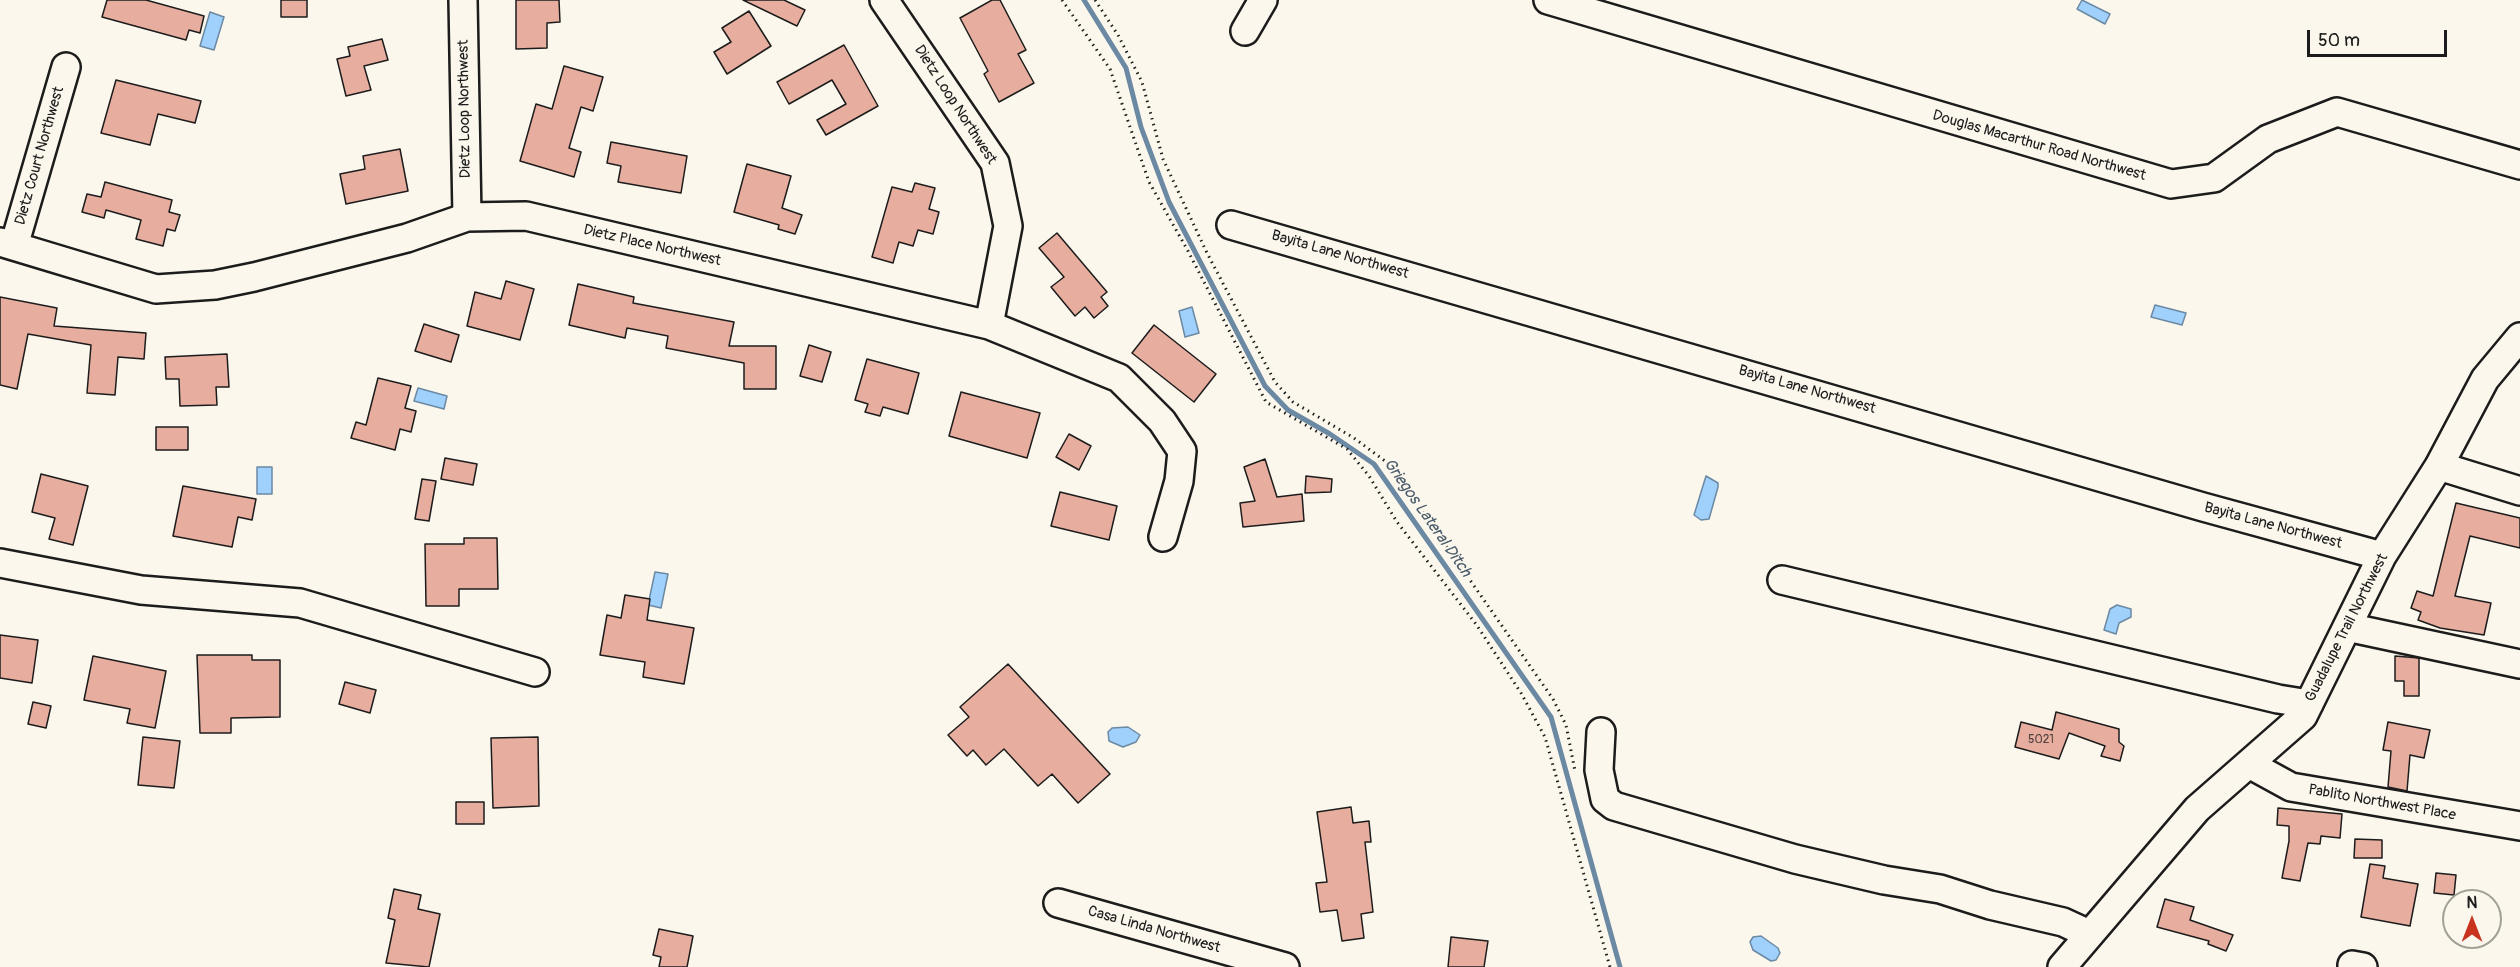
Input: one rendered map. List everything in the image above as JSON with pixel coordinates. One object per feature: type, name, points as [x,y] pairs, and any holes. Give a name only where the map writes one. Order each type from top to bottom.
[{"type":"street","name":"Dietz Loop Northwest","points":[[463,0],[467,217]]},
{"type":"street","name":"Dietz Loop Northwest","points":[[884,0],[995,163],[1008,226],[989,326]]},
{"type":"street","points":[[1245,31],[1263,0]]},
{"type":"street","name":"Douglas Macarthur Road Northwest","points":[[1548,0],[2172,184],[2214,178],[2268,139],[2337,112],[2520,165]]},
{"type":"street","name":"Dietz Court Northwest","points":[[7,244],[66,67]]},
{"type":"street","name":"Dietz Place Northwest","points":[[7,244],[156,289],[203,286],[254,277],[407,238],[467,217],[526,216],[989,326],[1059,352],[1119,378],[1162,421],[1182,451],[1179,481],[1163,537]]},
{"type":"street","name":"Bayita Lane Northwest","points":[[1231,225],[1487,297],[2203,507],[2382,556]]},
{"type":"street","name":"Guadalupe Trail Northwest","points":[[2062,967],[2197,809],[2303,716],[2382,556],[2439,466],[2485,379],[2520,337]]},
{"type":"street","points":[[2439,466],[2520,491]]},
{"type":"street","points":[[0,563],[141,590],[300,603],[535,672]]},
{"type":"street","points":[[1782,580],[2278,699],[2309,704]]},
{"type":"street","points":[[2347,627],[2520,664]]},
{"type":"street","points":[[1601,732],[1599,770],[1605,799],[1614,806],[1795,859],[1884,880],[1940,889],[1990,905],[2063,922],[2089,934]]},
{"type":"street","name":"Pablito Northwest Place","points":[[2249,764],[2291,787],[2520,826]]},
{"type":"street","name":"Casa Linda Northwest","points":[[1058,903],[1285,967]]},
{"type":"path","points":[[1062,0],[1110,69],[1149,182],[1188,251],[1266,402],[1347,449],[1369,476],[1397,522],[1476,624],[1521,693],[1545,737],[1610,967]]},
{"type":"path","points":[[1095,0],[1118,35],[1142,82],[1163,159],[1207,254],[1275,382],[1293,402],[1354,438],[1389,464],[1552,699],[1566,725],[1575,771]]},
{"type":"water","points":[[2082,0],[2110,14],[2105,24],[2077,9]]},
{"type":"water","points":[[210,12],[224,17],[214,50],[200,46]]},
{"type":"water","points":[[2155,305],[2186,313],[2182,325],[2151,317]]},
{"type":"water","points":[[1192,307],[1199,333],[1185,337],[1179,311]]},
{"type":"water","points":[[418,388],[447,396],[444,409],[414,401]]},
{"type":"water","points":[[257,467],[272,467],[272,494],[257,494]]},
{"type":"water","points":[[1706,476],[1718,483],[1718,487],[1709,519],[1701,520],[1694,515]]},
{"type":"water","points":[[655,572],[668,574],[661,608],[648,605]]},
{"type":"water","points":[[2117,605],[2131,609],[2131,617],[2119,623],[2116,634],[2104,630],[2110,609]]},
{"type":"water","points":[[1128,727],[1140,735],[1136,742],[1123,747],[1109,741],[1108,732],[1112,728]]},
{"type":"water","points":[[1761,936],[1778,948],[1780,953],[1776,960],[1771,961],[1753,950],[1750,942],[1753,937]]},
{"type":"building","points":[[107,0],[146,0],[204,16],[200,33],[189,30],[186,40],[102,17]]},
{"type":"building","points":[[281,0],[307,0],[307,17],[281,17]]},
{"type":"building","points":[[516,0],[559,0],[560,22],[547,23],[547,48],[516,49]]},
{"type":"building","points":[[743,0],[784,0],[805,10],[797,26]]},
{"type":"building","points":[[992,0],[1000,0],[1026,50],[1018,54],[1034,83],[999,102],[984,74],[988,71],[960,18]]},
{"type":"building","points":[[749,11],[771,46],[727,74],[714,52],[731,42],[722,28]]},
{"type":"building","points":[[382,39],[388,60],[364,66],[371,90],[346,96],[337,59],[350,56],[348,47]]},
{"type":"building","points":[[844,45],[878,106],[826,135],[817,120],[846,104],[832,80],[789,104],[777,82]]},
{"type":"building","points":[[564,66],[603,77],[593,111],[581,107],[569,148],[581,152],[574,177],[520,161],[536,104],[552,109]]},
{"type":"building","points":[[116,80],[201,101],[195,123],[158,114],[150,145],[101,133]]},
{"type":"building","points":[[611,142],[687,156],[681,193],[618,182],[621,166],[607,163]]},
{"type":"building","points":[[400,149],[408,191],[346,204],[340,174],[365,169],[363,156]]},
{"type":"building","points":[[747,164],[791,176],[782,208],[802,215],[795,234],[778,229],[779,225],[734,212]]},
{"type":"building","points":[[105,182],[172,200],[169,212],[180,215],[175,231],[167,229],[163,246],[136,239],[141,220],[106,210],[104,218],[82,212],[87,194],[101,197]]},
{"type":"building","points":[[915,183],[935,188],[929,209],[939,212],[933,234],[918,230],[913,246],[899,242],[893,263],[872,257],[892,187],[912,192]]},
{"type":"building","points":[[1057,233],[1107,292],[1101,297],[1108,306],[1094,318],[1085,307],[1075,316],[1051,287],[1064,277],[1039,248]]},
{"type":"building","points":[[506,281],[534,289],[520,340],[467,326],[475,292],[501,299]]},
{"type":"building","points":[[578,284],[634,297],[633,303],[734,322],[729,346],[776,346],[776,389],[744,389],[744,363],[666,348],[668,336],[627,328],[625,338],[569,325]]},
{"type":"building","points":[[0,297],[57,308],[54,326],[146,333],[144,359],[118,357],[115,395],[87,393],[91,345],[28,334],[17,389],[0,385]]},
{"type":"building","points":[[424,324],[459,335],[451,362],[415,351]]},
{"type":"building","points":[[1154,325],[1216,374],[1194,402],[1132,353]]},
{"type":"building","points":[[809,345],[831,352],[822,382],[800,376]]},
{"type":"building","points":[[227,354],[229,387],[216,387],[217,405],[180,406],[179,379],[166,379],[165,357]]},
{"type":"building","points":[[867,359],[919,373],[908,414],[883,407],[880,416],[865,412],[868,404],[855,400]]},
{"type":"building","points":[[378,378],[411,386],[405,408],[416,411],[411,432],[400,429],[395,450],[351,438],[356,422],[366,425]]},
{"type":"building","points":[[961,392],[1040,413],[1027,458],[949,436]]},
{"type":"building","points":[[156,427],[188,427],[188,450],[156,450]]},
{"type":"building","points":[[1069,434],[1091,446],[1079,470],[1056,457]]},
{"type":"building","points":[[445,458],[477,464],[473,485],[441,479]]},
{"type":"building","points":[[1265,459],[1277,497],[1302,494],[1304,521],[1243,527],[1240,503],[1255,501],[1244,467]]},
{"type":"building","points":[[41,474],[88,486],[73,545],[49,539],[55,518],[32,512]]},
{"type":"building","points":[[1306,476],[1332,479],[1331,492],[1305,493]]},
{"type":"building","points":[[422,479],[436,481],[429,521],[415,519]]},
{"type":"building","points":[[183,486],[256,499],[252,520],[238,517],[232,547],[173,536]]},
{"type":"building","points":[[1060,492],[1117,506],[1109,540],[1051,526]]},
{"type":"building","points":[[2456,503],[2520,518],[2520,548],[2470,536],[2455,596],[2491,603],[2484,635],[2440,628],[2418,620],[2421,612],[2411,608],[2417,591],[2433,596]]},
{"type":"building","points":[[464,538],[497,538],[498,589],[459,589],[459,606],[426,606],[425,544],[464,544]]},
{"type":"building","points":[[625,595],[650,599],[647,620],[694,628],[684,684],[643,677],[645,662],[600,655],[607,615],[621,618]]},
{"type":"building","points":[[0,635],[38,640],[32,683],[0,678]]},
{"type":"building","points":[[197,655],[252,655],[252,660],[280,660],[280,717],[231,718],[231,733],[200,733]]},
{"type":"building","points":[[93,656],[166,671],[155,728],[127,723],[130,709],[84,700]]},
{"type":"building","points":[[2395,656],[2419,658],[2419,696],[2404,696],[2404,681],[2395,681]]},
{"type":"building","points":[[1008,664],[1110,774],[1078,803],[1052,774],[1038,786],[1004,749],[986,765],[973,750],[967,756],[948,735],[969,717],[960,707]]},
{"type":"building","points":[[345,682],[376,690],[370,713],[339,704]]},
{"type":"building","points":[[33,702],[51,706],[46,728],[28,724]]},
{"type":"building","points":[[2056,712],[2119,729],[2119,742],[2124,746],[2120,761],[2101,756],[2105,746],[2069,733],[2059,759],[2015,747],[2021,722],[2052,730]]},
{"type":"building","points":[[2388,722],[2430,730],[2424,758],[2410,755],[2407,791],[2388,787],[2391,751],[2383,750]]},
{"type":"building","points":[[143,737],[180,741],[174,788],[138,785]]},
{"type":"building","points":[[538,737],[539,806],[493,808],[491,738]]},
{"type":"building","points":[[456,802],[484,802],[484,824],[456,824]]},
{"type":"building","points":[[1351,807],[1353,823],[1369,821],[1371,842],[1365,842],[1373,912],[1361,914],[1364,938],[1342,941],[1337,910],[1320,912],[1316,883],[1327,882],[1317,812]]},
{"type":"building","points":[[2278,808],[2342,814],[2340,838],[2321,836],[2320,844],[2308,843],[2300,881],[2282,878],[2289,841],[2289,826],[2277,825]]},
{"type":"building","points":[[2355,839],[2382,840],[2382,858],[2354,858]]},
{"type":"building","points":[[2370,864],[2385,866],[2383,878],[2418,884],[2410,926],[2361,917]]},
{"type":"building","points":[[2436,873],[2456,875],[2455,889],[2442,889],[2442,894],[2434,893]]},
{"type":"building","points":[[394,889],[421,895],[418,909],[440,914],[429,967],[386,963],[395,920],[388,918]]},
{"type":"building","points":[[2165,899],[2194,907],[2190,920],[2233,935],[2226,951],[2208,944],[2209,941],[2157,927]]},
{"type":"building","points":[[659,929],[693,936],[687,967],[659,967],[661,957],[653,955]]},
{"type":"building","points":[[1451,937],[1488,941],[1484,967],[1448,967]]},
{"type":"waterway","name":"Griegos Lateral Ditch","points":[[1084,0],[1126,68],[1141,127],[1169,202],[1265,386],[1288,410],[1330,434],[1374,464],[1551,717],[1620,967]]}]
